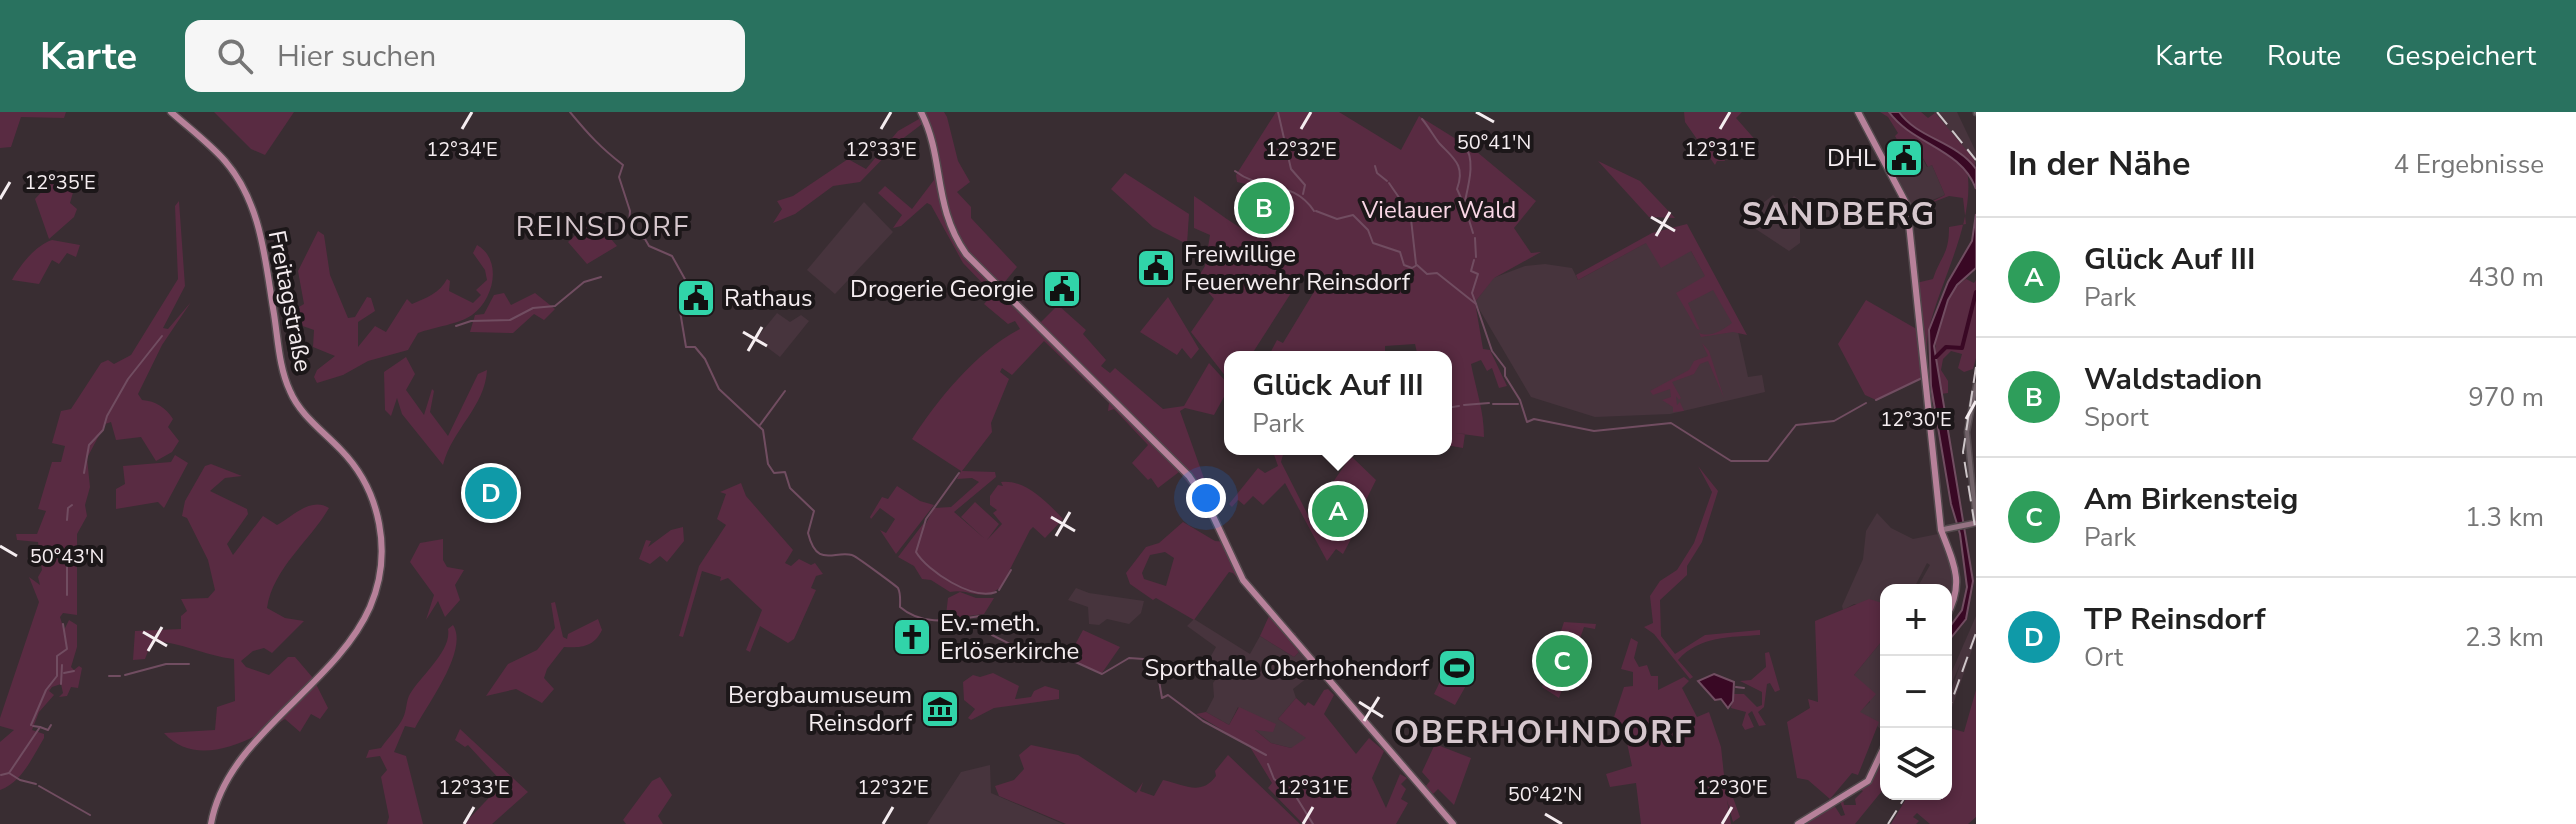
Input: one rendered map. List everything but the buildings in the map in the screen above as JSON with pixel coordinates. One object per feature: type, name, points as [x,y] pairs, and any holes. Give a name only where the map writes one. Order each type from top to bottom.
[{"type":"main road","name":"Freitagstraße","points":[[171,112],[224,160],[249,199],[259,231],[284,374],[294,399],[346,455],[365,482],[380,529],[379,578],[358,629],[241,762],[222,791],[211,824]]},
{"type":"main road","points":[[921,112],[932,141],[943,208],[961,247],[985,277],[1192,480],[1206,501],[1224,546],[1252,592],[1453,824]]},
{"type":"main road","points":[[1858,112],[1905,199],[1941,530],[1959,582],[1952,605]]},
{"type":"main road","points":[[1941,530],[1976,522]]},
{"type":"main road","points":[[1798,824],[1868,781],[1880,759]]},
{"type":"street","points":[[1976,385],[1967,432],[1976,522]]},
{"type":"shaded area","points":[[1889,112],[1899,112],[1916,128],[1968,160],[1976,169],[1976,189],[1959,164],[1911,132]]},
{"type":"shaded area","points":[[1934,112],[1957,112],[1976,152],[1976,165]]},
{"type":"shaded area","points":[[1906,142],[1918,149],[1927,167],[1932,165],[1945,195],[1909,209],[1883,157]]},
{"type":"shaded area","points":[[1773,195],[1784,206],[1794,196],[1800,200],[1800,243],[1789,251],[1742,220]]},
{"type":"shaded area","points":[[864,202],[893,232],[835,294],[807,270]]},
{"type":"shaded area","points":[[1976,214],[1976,268],[1957,285],[1948,300],[1934,346],[1973,581],[1966,619],[1952,636],[1952,624],[1962,610],[1967,587],[1960,534],[1951,504],[1931,386],[1929,330],[1948,282],[1972,241]]},
{"type":"shaded area","points":[[1680,232],[1738,332],[1748,377],[1762,375],[1765,392],[1670,414],[1595,417],[1531,397],[1475,302],[1493,278],[1525,266],[1545,264],[1572,268],[1578,280],[1660,235]]},
{"type":"shaded area","points":[[777,313],[790,322],[801,315],[809,321],[780,357],[756,339]]},
{"type":"shaded area","points":[[1877,513],[1891,528],[1913,539],[1938,534],[1954,566],[1956,586],[1952,597],[1952,584],[1919,584],[1930,565],[1927,563],[1916,584],[1880,584],[1880,604],[1854,604],[1843,610],[1863,559],[1866,531]]},
{"type":"shaded area","points":[[1076,588],[1089,593],[1144,601],[1141,613],[1129,624],[1107,619],[1099,625],[1089,624],[1088,607],[1068,600]]},
{"type":"shaded area","points":[[1976,616],[1976,638],[1952,708],[1952,688],[1961,662],[1952,682],[1952,671]]},
{"type":"shaded area","points":[[1194,619],[1250,654],[1260,636],[1294,657],[1299,652],[1316,671],[1293,689],[1296,698],[1278,719],[1307,738],[1305,742],[1291,748],[1271,743],[1254,729],[1238,707],[1229,725],[1206,712],[1214,697],[1213,683],[1221,672],[1207,663],[1216,647],[1187,626]]},
{"type":"shaded area","points":[[1880,643],[1880,728],[1859,712],[1870,702],[1854,675]]},
{"type":"shaded area","points":[[1714,674],[1734,682],[1733,701],[1728,708],[1721,699],[1715,700],[1698,681]]},
{"type":"shaded area","points":[[990,765],[991,793],[1063,824],[927,824],[961,772]]},
{"type":"green space","points":[[0,112],[66,112],[64,118],[21,117],[11,147],[0,148]]},
{"type":"green space","points":[[214,112],[294,112],[265,155],[251,149]]},
{"type":"green space","points":[[918,112],[944,112],[958,161],[970,182],[957,192],[971,207],[971,218],[1017,267],[1003,284],[1041,322],[1058,305],[1086,330],[1083,334],[1106,360],[1101,366],[1110,373],[1115,368],[1163,409],[1184,406],[1209,363],[1224,379],[1224,397],[1214,415],[1185,408],[1180,411],[1210,495],[1202,501],[1179,472],[1158,488],[1151,478],[1148,480],[1132,463],[1148,445],[1114,409],[1108,411],[1109,403],[1044,341],[1012,375],[1002,368],[1000,372],[1009,379],[991,423],[992,432],[962,471],[995,472],[996,477],[954,512],[985,539],[961,517],[975,502],[999,524],[987,540],[1002,524],[993,513],[997,510],[990,505],[990,496],[998,485],[1003,486],[1001,482],[1010,482],[1035,493],[1063,519],[1045,538],[1033,527],[1001,587],[981,595],[950,592],[931,580],[922,579],[914,566],[898,557],[923,524],[923,529],[934,508],[951,507],[979,482],[972,478],[957,479],[961,471],[912,439],[960,377],[1004,338],[1020,329],[1015,321],[1008,324],[984,304],[993,294],[963,263],[931,205],[927,203],[901,226],[893,228],[902,215],[878,193],[885,186],[912,209],[934,180],[931,146]]},
{"type":"green space","name":"Vielauer Wald","points":[[1276,112],[1339,112],[1401,150],[1419,116],[1477,152],[1536,201],[1514,228],[1531,253],[1541,252],[1494,278],[1475,302],[1483,349],[1490,350],[1507,386],[1499,388],[1492,368],[1487,371],[1481,360],[1471,364],[1484,437],[1465,434],[1463,448],[1452,446],[1452,351],[1417,351],[1415,344],[1385,346],[1385,351],[1271,351],[1277,340],[1283,343],[1323,277],[1306,274],[1300,279],[1254,351],[1224,351],[1224,374],[1191,332],[1214,299],[1197,279],[1205,266],[1210,235],[1194,228],[1194,196],[1241,228],[1266,239],[1286,207],[1255,186],[1237,182],[1236,175]]},
{"type":"green space","points":[[1684,112],[1742,112],[1736,118],[1758,143],[1729,159],[1728,150],[1721,151],[1725,161],[1717,161],[1715,165],[1685,122]]},
{"type":"green space","points":[[1880,112],[1889,112],[1907,129],[1949,154],[1967,170],[1965,215],[1963,198],[1949,196],[1923,206],[1945,195],[1932,165],[1928,167],[1918,149],[1910,149],[1906,143],[1900,145],[1895,136],[1898,133],[1888,117]]},
{"type":"green space","points":[[1899,112],[1921,112],[1928,118],[1935,113],[1974,159],[1976,169],[1958,152],[1916,128]]},
{"type":"green space","points":[[919,119],[922,124],[901,140],[860,182],[833,186],[795,214],[773,223],[782,209],[777,201],[793,196],[848,159],[866,169],[898,131]]},
{"type":"green space","points":[[1598,161],[1640,181],[1675,218],[1649,217]]},
{"type":"green space","points":[[1125,173],[1189,214],[1187,244],[1153,227],[1111,189]]},
{"type":"green space","points":[[76,182],[70,203],[77,209],[74,217],[49,239],[35,199],[49,184]]},
{"type":"green space","points":[[179,201],[185,286],[163,328],[168,329],[191,302],[162,345],[138,394],[142,400],[156,404],[167,412],[173,419],[168,427],[179,441],[172,452],[156,461],[141,437],[116,440],[111,422],[105,424],[87,458],[90,487],[85,505],[87,516],[77,534],[77,615],[63,613],[60,617],[64,630],[69,620],[77,625],[77,647],[71,667],[74,670],[79,666],[82,668],[78,688],[71,687],[67,696],[59,697],[63,693],[61,684],[52,687],[49,691],[54,695],[39,712],[32,730],[44,734],[44,738],[20,775],[0,790],[0,742],[14,730],[0,726],[0,718],[39,602],[29,577],[40,585],[38,577],[42,570],[38,542],[17,540],[16,534],[37,534],[46,511],[38,509],[52,462],[61,462],[65,446],[52,443],[61,411],[71,409],[101,363],[108,360],[114,364],[131,355],[178,279],[175,206]]},
{"type":"green space","points":[[601,212],[610,226],[606,233],[617,246],[587,264],[568,242]]},
{"type":"green space","points":[[1687,224],[1747,335],[1733,332],[1701,337],[1699,333],[1712,334],[1732,323],[1713,290],[1688,303],[1700,330],[1697,329],[1676,293],[1705,276],[1691,251],[1661,268],[1646,243],[1578,280],[1576,275],[1652,233]]},
{"type":"green space","points":[[1963,225],[1929,329],[1928,366],[1935,402],[1929,403],[1925,377],[1876,400],[1865,395],[1838,344],[1866,300],[1920,331],[1916,283],[1933,279],[1946,249],[1949,227]]},
{"type":"green space","points":[[318,231],[324,235],[330,275],[348,318],[355,317],[367,297],[371,298],[375,311],[358,322],[358,347],[375,326],[386,332],[407,299],[412,304],[427,297],[441,288],[447,279],[450,281],[449,291],[473,303],[481,295],[476,290],[487,280],[485,270],[473,253],[477,245],[485,252],[493,270],[490,290],[480,308],[472,315],[418,333],[408,350],[368,361],[343,375],[317,383],[314,377],[317,370],[335,356],[313,347],[314,330],[294,323],[299,307],[304,304],[298,271]]},
{"type":"green space","points":[[52,240],[80,245],[76,257],[67,253],[59,264],[52,260],[39,284],[12,280],[29,256]]},
{"type":"green space","points":[[1966,279],[1974,283],[1976,280],[1976,358],[1973,369],[1964,372],[1958,368],[1962,354],[1951,351],[1943,359],[1941,370],[1948,381],[1948,393],[1941,394],[1936,364],[1940,317],[1945,302]]},
{"type":"green space","points":[[504,293],[511,305],[535,293],[555,309],[544,320],[534,314],[513,333],[470,332],[475,315],[484,314],[494,295]]},
{"type":"green space","points":[[1168,297],[1199,349],[1191,359],[1182,348],[1177,355],[1140,332]]},
{"type":"green space","points":[[1702,343],[1709,351],[1724,398],[1708,361],[1700,364],[1694,374],[1672,382],[1681,398],[1679,400],[1676,396],[1677,405],[1680,402],[1684,411],[1673,412],[1673,407],[1662,400],[1671,397],[1670,389],[1653,395],[1650,391],[1689,370],[1694,361],[1708,356]]},
{"type":"green space","points":[[406,357],[415,374],[406,390],[424,415],[432,389],[434,391],[430,412],[448,436],[478,374],[487,370],[481,395],[453,440],[443,465],[402,414],[397,398],[391,416],[385,410],[384,372]]},
{"type":"green space","points":[[175,455],[188,463],[164,508],[158,502],[116,509],[116,489],[125,484],[123,466],[171,462]]},
{"type":"green space","points":[[1274,455],[1283,455],[1281,462],[1309,517],[1351,456],[1376,480],[1356,520],[1360,522],[1343,554],[1336,549],[1327,561],[1285,483],[1263,505],[1253,496],[1244,505],[1238,500],[1232,507],[1229,504],[1258,468],[1265,473],[1278,466]]},
{"type":"green space","points":[[211,464],[242,476],[225,478],[210,491],[247,509],[248,514],[227,544],[233,555],[263,516],[277,525],[315,504],[329,508],[284,567],[267,608],[285,618],[304,621],[272,653],[264,648],[253,651],[241,661],[246,667],[269,675],[288,657],[295,657],[313,678],[328,708],[320,719],[311,714],[300,732],[285,719],[241,742],[208,750],[177,744],[164,733],[215,730],[217,707],[235,701],[234,659],[152,641],[145,659],[133,660],[135,631],[181,629],[181,616],[187,611],[181,599],[208,598],[215,590],[208,560],[187,518],[182,516],[185,501],[205,466]]},
{"type":"green space","points":[[1698,466],[1718,491],[1702,542],[1687,566],[1687,575],[1660,600],[1661,636],[1675,654],[1705,635],[1760,630],[1760,635],[1716,639],[1686,652],[1678,660],[1693,677],[1690,679],[1654,634],[1644,627],[1653,623],[1650,596],[1660,581],[1677,570],[1694,543],[1712,492]]},
{"type":"green space","points":[[741,483],[746,496],[793,550],[785,563],[791,566],[799,559],[811,565],[815,563],[823,574],[816,576],[811,588],[816,590],[794,639],[788,643],[760,626],[750,652],[746,650],[762,610],[728,578],[720,581],[721,577],[702,571],[683,637],[679,636],[699,566],[726,525],[717,519],[726,494],[720,492]]},
{"type":"green space","points":[[897,486],[920,501],[934,505],[896,554],[880,530],[886,533],[895,519],[880,508],[870,517],[882,497],[888,499]]},
{"type":"green space","points":[[1183,522],[1215,541],[1228,542],[1247,579],[1291,632],[1296,633],[1290,641],[1299,652],[1294,657],[1260,636],[1269,616],[1233,573],[1229,572],[1194,620],[1156,598],[1153,600],[1130,584],[1126,573],[1146,547],[1159,543]],"holes":[[[1165,552],[1174,558],[1166,586],[1144,579],[1142,573],[1150,555]]]},
{"type":"green space","points":[[683,527],[684,541],[667,562],[660,556],[650,564],[639,559],[646,540],[651,541],[648,547],[671,530]]},
{"type":"green space","points":[[443,539],[443,560],[447,567],[464,570],[455,585],[460,600],[445,617],[438,601],[426,620],[434,595],[410,562],[420,543]]},
{"type":"green space","points":[[960,592],[976,598],[994,598],[984,614],[937,620],[941,614],[946,615],[948,598]]},
{"type":"green space","points":[[1869,599],[1880,602],[1880,643],[1854,675],[1876,694],[1860,712],[1879,722],[1858,775],[1852,773],[1830,799],[1808,780],[1797,778],[1787,722],[1810,708],[1808,699],[1818,702],[1815,621]]},
{"type":"green space","points":[[555,602],[563,637],[567,639],[568,634],[598,619],[602,630],[599,636],[586,645],[564,647],[547,669],[544,678],[554,689],[542,703],[516,689],[486,696],[508,664],[537,650],[555,628],[551,603]]},
{"type":"green space","points":[[1564,622],[1596,624],[1595,629],[1584,627],[1559,698],[1542,687]]},
{"type":"green space","points":[[453,625],[456,648],[445,676],[415,728],[405,726],[394,752],[406,756],[423,824],[387,824],[389,817],[381,777],[387,770],[380,756],[366,758],[369,750],[381,748],[401,722],[410,694],[445,646],[448,629]]},
{"type":"green space","points":[[1083,630],[1120,647],[1102,673],[1082,665],[1070,654]]},
{"type":"green space","points":[[1631,638],[1638,642],[1634,658],[1639,667],[1647,665],[1651,676],[1658,676],[1658,690],[1684,677],[1689,681],[1682,688],[1697,717],[1709,712],[1721,747],[1726,794],[1731,792],[1740,817],[1733,822],[1727,800],[1731,824],[1641,824],[1636,783],[1610,787],[1606,774],[1632,766],[1624,729],[1614,717],[1624,687],[1633,686],[1633,672],[1621,669]]},
{"type":"green space","points":[[1769,652],[1780,690],[1775,692],[1770,683],[1767,684],[1764,707],[1758,712],[1766,725],[1759,726],[1752,711],[1748,714],[1754,727],[1745,730],[1742,725],[1746,712],[1731,708],[1733,694],[1744,694],[1757,707],[1762,705],[1762,692],[1740,681],[1751,680],[1766,667],[1765,653]]},
{"type":"green space","points":[[1453,655],[1476,668],[1455,705],[1434,694]]},
{"type":"green space","points":[[993,673],[1019,686],[1015,699],[1031,697],[1034,691],[1045,686],[1059,690],[1059,699],[994,708],[971,720],[968,718],[975,709],[964,700],[963,682],[973,675],[980,677]]},
{"type":"green space","points":[[1328,689],[1334,695],[1324,714],[1356,754],[1369,738],[1384,751],[1372,778],[1386,808],[1400,774],[1407,778],[1401,784],[1406,789],[1401,799],[1408,803],[1396,824],[1303,824],[1268,788],[1272,783],[1250,747],[1196,714],[1206,712],[1229,725],[1239,707],[1276,724],[1273,732],[1255,730],[1271,743],[1291,748],[1306,738],[1278,719],[1296,698],[1305,706],[1308,702],[1314,706],[1324,690]]},
{"type":"green space","points":[[1976,690],[1976,817],[1968,824],[1930,824],[1917,813],[1913,817],[1919,821],[1916,824],[1891,824],[1905,800],[1952,800],[1952,729],[1964,732]]},
{"type":"green space","points":[[460,729],[528,792],[492,824],[464,824],[503,783],[468,745],[465,747],[455,740]]},
{"type":"green space","points":[[1435,744],[1471,758],[1454,805],[1438,789],[1433,794],[1425,787],[1430,781],[1422,772]]},
{"type":"green space","points":[[1031,745],[1078,755],[1136,793],[1143,782],[1140,791],[1154,796],[1163,780],[1191,787],[1204,786],[1216,776],[1215,771],[1228,755],[1300,824],[1066,824],[999,796],[995,786],[1014,780],[1024,769],[1019,755]]},
{"type":"green space","points":[[1880,760],[1880,793],[1855,824],[1803,824],[1834,805],[1841,816],[1845,815],[1840,801],[1843,799],[1844,805],[1856,805],[1855,799],[1863,791],[1859,789],[1868,786]]},
{"type":"green space","points":[[660,777],[672,795],[658,816],[663,824],[626,824],[623,820],[652,781]]},
{"type":"waterway","points":[[570,112],[623,165],[619,177],[630,211],[629,223],[637,239],[645,239],[649,246],[672,256],[686,281],[679,305],[686,347],[695,347],[705,359],[719,389],[763,430],[768,464],[774,473],[785,472],[790,488],[814,511],[808,533],[816,551],[827,556],[852,555],[861,560],[898,588],[900,607],[909,613],[928,620],[980,616],[992,635],[1032,655],[1071,660],[1102,674],[1129,658],[1163,662],[1157,669],[1162,698],[1168,695],[1203,721],[1266,755]]},
{"type":"waterway","points":[[1278,112],[1291,169],[1305,185],[1303,194]]},
{"type":"waterway","points":[[1422,119],[1457,163],[1460,174],[1457,189],[1461,198]]},
{"type":"waterway","points":[[1464,145],[1470,170],[1462,217],[1469,220],[1473,233]]},
{"type":"waterway","points":[[1375,166],[1377,173],[1387,181]]},
{"type":"waterway","points":[[1235,171],[1256,182],[1297,194],[1314,211]]},
{"type":"waterway","points":[[1389,183],[1400,199]]},
{"type":"waterway","points":[[1400,201],[1411,219],[1416,264]]},
{"type":"waterway","points":[[1316,211],[1337,219],[1353,215],[1368,230],[1373,243],[1400,252],[1404,265],[1412,268],[1417,265],[1427,274],[1437,273],[1476,304],[1492,351],[1505,368],[1505,376],[1520,400],[1527,422],[1534,419],[1594,431],[1671,423],[1731,461],[1768,461],[1796,425],[1834,421],[1866,403]]},
{"type":"waterway","points":[[1475,238],[1476,257]]},
{"type":"waterway","points":[[1474,260],[1471,271],[1478,274],[1472,293],[1476,304]]},
{"type":"waterway","points":[[456,326],[471,321],[510,320],[533,308],[555,306],[584,282],[601,277]]},
{"type":"waterway","points":[[1936,357],[1946,347],[1962,348],[1976,292]]},
{"type":"waterway","points":[[84,473],[89,445],[103,430],[107,416],[128,379],[162,336]]},
{"type":"waterway","points":[[1876,400],[1922,378]]},
{"type":"waterway","points":[[760,425],[785,391]]},
{"type":"waterway","points":[[1464,405],[1489,403]]},
{"type":"waterway","points":[[1493,404],[1518,404]]},
{"type":"waterway","points":[[1452,407],[1459,406]]},
{"type":"waterway","points":[[959,473],[926,519],[916,552],[930,568],[963,588],[986,594],[996,592]]},
{"type":"waterway","points":[[67,520],[68,508],[72,505]]},
{"type":"waterway","points":[[67,559],[67,595]]},
{"type":"waterway","points":[[999,590],[1011,570]]},
{"type":"waterway","points":[[31,725],[46,690],[57,676],[57,656],[67,649],[63,624]]},
{"type":"waterway","points":[[125,675],[166,664],[189,664]]},
{"type":"waterway","points":[[61,684],[62,665]]},
{"type":"waterway","points":[[64,673],[74,671]]},
{"type":"waterway","points":[[109,676],[120,676]]},
{"type":"waterway","points":[[1736,687],[1744,688]]},
{"type":"waterway","points":[[40,727],[48,730],[51,725]]},
{"type":"waterway","points":[[1,775],[9,773],[40,727],[33,726]]},
{"type":"waterway","points":[[1268,764],[1274,779],[1295,795],[1313,824]]},
{"type":"waterway","points":[[9,773],[36,784]]},
{"type":"waterway","points":[[39,786],[90,815]]},
{"type":"railway","points":[[1937,112],[1976,160]]},
{"type":"railway","points":[[1976,367],[1963,452],[1976,533]]},
{"type":"railway","points":[[1952,700],[1976,633]]},
{"type":"railway","points":[[1888,824],[1903,800]]},
{"type":"place","name":"DHL","points":[[1904,158]]},
{"type":"place","name":"Waldstadion","points":[[1264,208]]},
{"type":"place","name":"Freiwillige Feuerwehr Reinsdorf","points":[[1156,268]]},
{"type":"place","name":"Drogerie Georgie","points":[[1062,289]]},
{"type":"place","name":"Rathaus","points":[[696,298]]},
{"type":"place","name":"TP Reinsdorf","points":[[491,493]]},
{"type":"place","name":"Glück Auf III","points":[[1338,511]]},
{"type":"place","name":"Ev.-meth. Erlöserkirche","points":[[912,637]]},
{"type":"place","name":"Am Birkensteig","points":[[1562,661]]},
{"type":"place","name":"Sporthalle Oberhohendorf","points":[[1457,668]]},
{"type":"place","name":"Bergbaumuseum Reinsdorf","points":[[940,709]]},
{"type":"district","name":"SANDBERG","points":[[1839,214]]},
{"type":"district","name":"REINSDORF","points":[[603,226]]},
{"type":"district","name":"OBERHOHNDORF","points":[[1544,732]]}]
